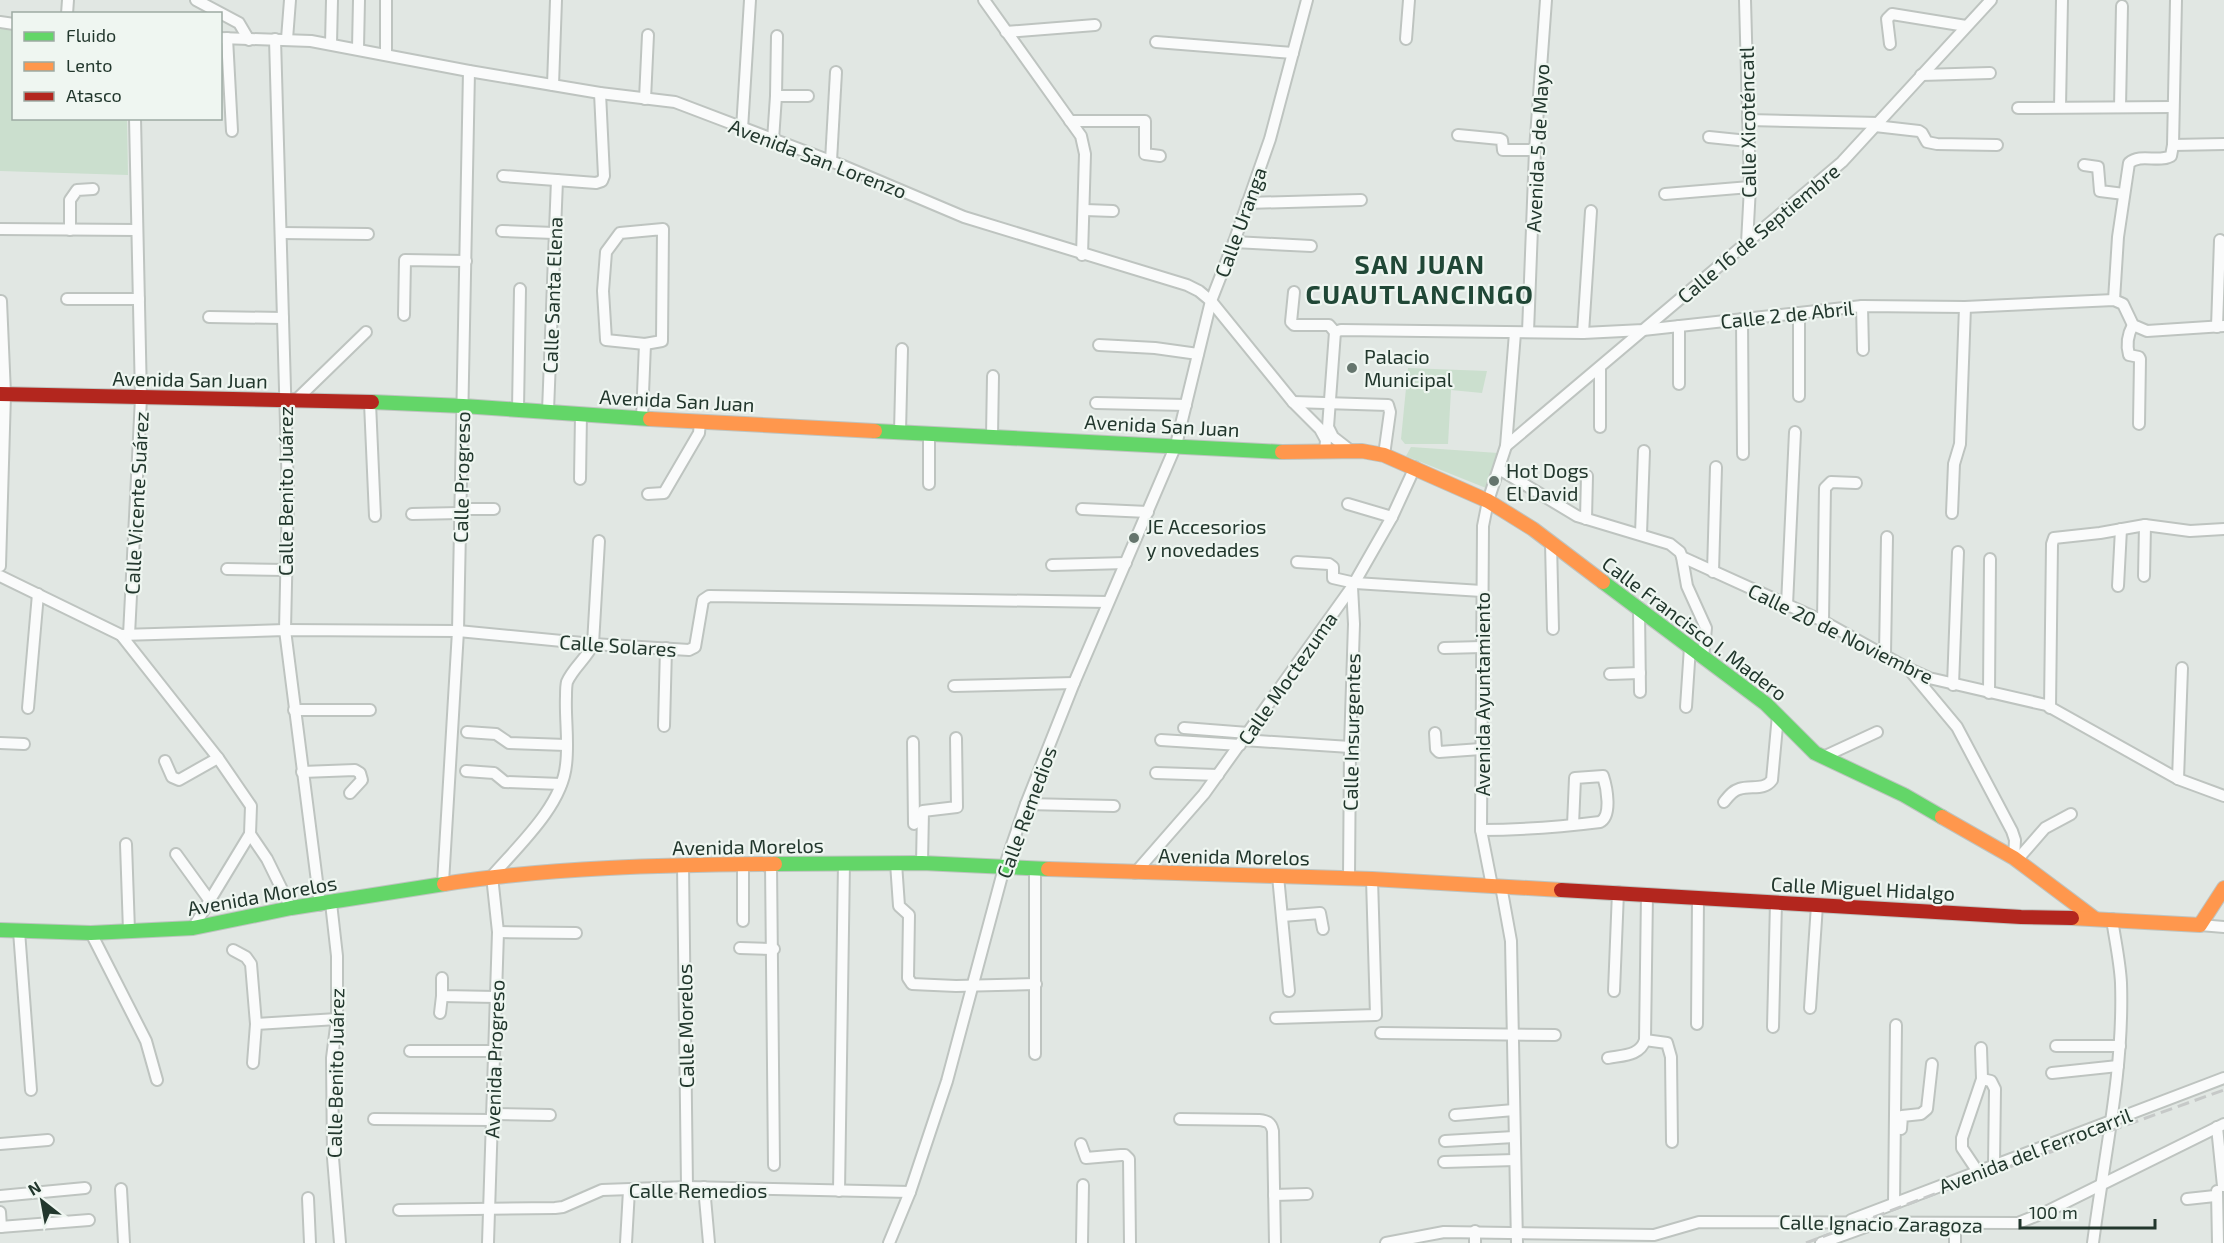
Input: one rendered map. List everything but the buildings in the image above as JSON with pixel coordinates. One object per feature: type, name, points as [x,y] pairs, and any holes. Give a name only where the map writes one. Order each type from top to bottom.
[{"type":"street","points":[[196,0],[218,12]]},
{"type":"street","points":[[287,39],[290,0]]},
{"type":"street","points":[[331,44],[332,0]]},
{"type":"street","points":[[358,48],[359,0]]},
{"type":"street","points":[[386,0],[386,54]]},
{"type":"street","points":[[553,85],[556,0]]},
{"type":"street","points":[[742,129],[750,0]]},
{"type":"street","points":[[984,0],[1081,136],[1085,153],[1082,255]]},
{"type":"street","name":"Calle Uranga","points":[[1176,445],[1210,301],[1234,242],[1270,139],[1307,0]]},
{"type":"street","points":[[1406,39],[1409,0]]},
{"type":"street","name":"Avenida 5 de Mayo","points":[[1528,332],[1535,150],[1546,0]]},
{"type":"street","name":"Calle Xicoténcatl","points":[[1745,0],[1750,187],[1747,243]]},
{"type":"street","name":"Calle 16 de Septiembre","points":[[1506,446],[1842,162],[1991,0]]},
{"type":"street","points":[[2060,107],[2062,0]]},
{"type":"street","points":[[2176,0],[2171,156],[2164,159],[2137,158],[2129,163],[2118,237],[2114,300],[2123,304],[2133,325],[2146,331],[2220,327],[2220,240]]},
{"type":"street","points":[[2120,107],[2122,6]]},
{"type":"street","points":[[222,14],[238,23],[249,40]]},
{"type":"street","points":[[1890,44],[1887,19],[1892,14],[1966,26]]},
{"type":"street","points":[[1006,32],[1095,25]]},
{"type":"street","points":[[645,99],[648,35]]},
{"type":"street","points":[[774,140],[777,36]]},
{"type":"street","points":[[224,38],[232,131]]},
{"type":"street","name":"Avenida San Lorenzo","points":[[224,38],[287,39],[331,44],[469,71],[600,93],[675,102],[831,161],[964,217],[1082,255],[1187,285],[1199,291],[1210,301],[1293,402],[1325,435],[1324,452]]},
{"type":"street","name":"Calle Benito Juárez","points":[[275,39],[283,318],[291,400],[285,630],[302,771],[325,904],[337,956],[336,1019],[332,1058],[333,1158],[340,1243]]},
{"type":"street","points":[[1156,42],[1293,53]]},
{"type":"street","name":"Calle Progreso","points":[[443,884],[458,631],[469,71]]},
{"type":"street","points":[[831,161],[836,72]]},
{"type":"street","points":[[1921,75],[1990,73]]},
{"type":"street","points":[[503,176],[596,183],[602,181],[604,176],[600,93]]},
{"type":"street","points":[[776,96],[808,96]]},
{"type":"street","points":[[2018,108],[2173,106]]},
{"type":"street","name":"Calle Vicente Suárez","points":[[125,635],[141,398],[135,120]]},
{"type":"street","points":[[1748,120],[1877,124],[1919,130],[1927,142],[1938,144],[1997,145]]},
{"type":"street","points":[[1070,121],[1145,121],[1145,154],[1160,156]]},
{"type":"street","points":[[1458,135],[1500,139],[1503,150],[1535,150]]},
{"type":"street","points":[[1708,138],[1748,141]]},
{"type":"street","points":[[2173,145],[2224,144]]},
{"type":"street","points":[[2084,165],[2098,167],[2100,191],[2124,194]]},
{"type":"street","name":"Calle Santa Elena","points":[[548,411],[557,180]]},
{"type":"street","points":[[1665,194],[1750,187]]},
{"type":"street","points":[[70,230],[70,200],[77,190],[93,189]]},
{"type":"street","points":[[1247,203],[1361,200]]},
{"type":"street","points":[[1085,210],[1113,211]]},
{"type":"street","points":[[1583,333],[1591,211]]},
{"type":"street","points":[[0,229],[137,230]]},
{"type":"street","points":[[663,229],[663,341],[645,344],[606,340],[603,291],[606,252],[620,233],[663,229]]},
{"type":"street","points":[[502,231],[554,233]]},
{"type":"street","points":[[280,233],[368,234]]},
{"type":"street","points":[[1234,242],[1311,246]]},
{"type":"street","points":[[404,315],[405,260],[466,261]]},
{"type":"street","points":[[518,409],[520,289]]},
{"type":"street","name":"Calle 2 de Abril","points":[[1294,292],[1291,322],[1294,325],[1329,325],[1335,332],[1341,330],[1583,333],[1644,330],[1862,306],[1965,307],[2114,300]]},
{"type":"street","points":[[67,299],[139,299]]},
{"type":"street","points":[[0,566],[3,394],[1,301]]},
{"type":"street","points":[[1862,306],[1863,350]]},
{"type":"street","points":[[1952,513],[1954,464],[1960,444],[1965,307]]},
{"type":"street","points":[[1799,313],[1799,396]]},
{"type":"street","points":[[209,316],[283,318]]},
{"type":"street","points":[[1742,319],[1743,454]]},
{"type":"street","points":[[2133,325],[2128,338],[2128,351],[2129,355],[2139,357],[2139,424]]},
{"type":"street","points":[[1679,326],[1679,384]]},
{"type":"street","points":[[291,400],[366,332]]},
{"type":"street","points":[[1335,332],[1328,427],[1333,437],[1351,451]]},
{"type":"street","name":"Avenida Ayuntamiento","points":[[1515,333],[1506,446],[1488,501],[1483,526],[1481,830],[1511,941],[1517,1238]]},
{"type":"street","points":[[642,418],[645,344]]},
{"type":"street","points":[[1099,345],[1155,348],[1198,354]]},
{"type":"street","points":[[900,432],[902,348]]},
{"type":"street","points":[[1600,368],[1600,427]]},
{"type":"street","points":[[992,436],[993,376]]},
{"type":"street","name":"Avenida San Juan","points":[[3,394],[463,406],[700,422],[1287,452],[1351,451]]},
{"type":"street","points":[[1293,402],[1388,405],[1390,412],[1384,455]]},
{"type":"street","points":[[370,403],[375,516]]},
{"type":"street","points":[[1096,403],[1186,405]]},
{"type":"street","points":[[580,479],[581,414]]},
{"type":"street","points":[[648,494],[664,493],[699,433],[700,422]]},
{"type":"street","points":[[1787,605],[1795,432]]},
{"type":"street","points":[[929,433],[929,484]]},
{"type":"street","name":"Calle Remedios","points":[[889,1243],[910,1192],[947,1081],[1004,868],[1026,804],[1074,683],[1176,445]]},
{"type":"street","name":"Calle Francisco I. Madero","points":[[1351,451],[1384,455],[1415,467],[1488,501],[1533,529],[1766,704],[1805,744],[1823,757],[1904,795],[2016,859],[2094,918]]},
{"type":"street","points":[[1641,534],[1644,451]]},
{"type":"street","name":"Calle Moctezuma","points":[[1136,873],[1189,813],[1218,775],[1353,585],[1392,517],[1415,467]]},
{"type":"street","points":[[1713,572],[1716,467]]},
{"type":"street","name":"Calle 20 de Noviembre","points":[[1499,469],[1561,508],[1586,519],[1670,544],[1683,557],[1823,621],[1909,669],[1953,685],[2050,708],[2178,779],[2224,796]]},
{"type":"street","points":[[1572,473],[1587,476],[1586,519]]},
{"type":"street","points":[[1823,621],[1825,488],[1831,482],[1856,483]]},
{"type":"street","points":[[1348,504],[1392,517]]},
{"type":"street","points":[[412,514],[494,508]]},
{"type":"street","points":[[1082,509],[1148,512]]},
{"type":"street","points":[[2144,576],[2145,525]]},
{"type":"street","points":[[2050,708],[2052,544],[2054,537],[2121,530],[2145,525],[2190,531],[2224,529]]},
{"type":"street","points":[[2118,586],[2121,530]]},
{"type":"street","points":[[1885,654],[1887,537]]},
{"type":"street","points":[[492,876],[543,817],[554,801],[561,784],[566,766],[567,682],[590,652],[593,644],[599,541]]},
{"type":"street","points":[[1551,543],[1553,629]]},
{"type":"street","points":[[1953,685],[1958,552]]},
{"type":"street","points":[[1683,557],[1687,586],[1706,628],[1703,657]]},
{"type":"street","points":[[1989,693],[1990,559]]},
{"type":"street","points":[[1297,562],[1329,564],[1333,567],[1333,578],[1353,585],[1482,591]]},
{"type":"street","points":[[1052,565],[1126,563]]},
{"type":"street","points":[[227,569],[285,570]]},
{"type":"street","name":"Calle Solares","points":[[0,576],[125,635],[285,630],[458,631],[593,644],[689,650],[695,647],[703,600],[709,596],[1108,602]]},
{"type":"street","name":"Calle Insurgentes","points":[[1349,878],[1353,585]]},
{"type":"street","points":[[28,708],[38,594]]},
{"type":"street","points":[[1639,610],[1640,692]]},
{"type":"street","name":"Calle Solares","points":[[125,635],[251,806],[250,834]]},
{"type":"street","points":[[1444,648],[1482,647]]},
{"type":"street","points":[[1686,706],[1690,647]]},
{"type":"street","points":[[664,726],[666,648]]},
{"type":"street","points":[[2178,779],[2182,668]]},
{"type":"street","points":[[1909,669],[1963,735],[2012,831],[2016,859]]},
{"type":"street","points":[[1610,674],[1640,673]]},
{"type":"street","points":[[954,686],[1074,683]]},
{"type":"street","points":[[294,710],[370,710]]},
{"type":"street","points":[[1724,802],[1731,793],[1740,788],[1764,787],[1772,780],[1778,715]]},
{"type":"street","points":[[1184,728],[1243,739]]},
{"type":"street","points":[[467,732],[496,734],[508,743],[566,745]]},
{"type":"street","points":[[1823,757],[1877,732]]},
{"type":"street","points":[[1435,733],[1438,752],[1481,749]]},
{"type":"street","points":[[919,863],[923,810],[957,807],[956,738]]},
{"type":"street","points":[[1161,740],[1243,739],[1350,747]]},
{"type":"street","points":[[914,742],[919,863]]},
{"type":"street","points":[[0,743],[24,744]]},
{"type":"street","points":[[165,761],[172,777],[179,780],[218,759]]},
{"type":"street","points":[[302,771],[356,770],[360,773],[362,780],[351,793]]},
{"type":"street","points":[[466,771],[494,773],[505,782],[561,784]]},
{"type":"street","points":[[1156,773],[1218,775]]},
{"type":"street","points":[[1481,830],[1532,830],[1600,822],[1606,819],[1606,793],[1603,776],[1575,778],[1573,825]]},
{"type":"street","points":[[1026,804],[1113,806]]},
{"type":"street","points":[[2016,859],[2045,828],[2071,814]]},
{"type":"street","points":[[193,928],[250,834],[267,859],[291,908]]},
{"type":"street","points":[[126,844],[129,931]]},
{"type":"street","points":[[176,854],[210,901]]},
{"type":"street","points":[[839,1191],[844,863]]},
{"type":"street","points":[[896,863],[899,906],[909,915],[909,980],[912,984],[1036,984]]},
{"type":"street","name":"Avenida Morelos","points":[[0,930],[92,933],[193,928],[291,908],[492,876],[683,866],[919,863],[1035,870],[1349,878],[1496,886]]},
{"type":"street","points":[[771,864],[774,949],[774,1165]]},
{"type":"street","points":[[743,921],[744,865]]},
{"type":"street","name":"Calle Morelos","points":[[683,866],[687,1187]]},
{"type":"street","points":[[1035,870],[1035,1054]]},
{"type":"street","name":"Avenida Progreso","points":[[488,1243],[498,932],[492,876]]},
{"type":"street","points":[[1278,876],[1289,991]]},
{"type":"street","points":[[1276,1018],[1376,1015],[1372,879]]},
{"type":"street","name":"Calle Miguel Hidalgo","points":[[1496,886],[2224,927]]},
{"type":"street","points":[[2200,925],[2224,888]]},
{"type":"street","points":[[1614,991],[1618,892]]},
{"type":"street","points":[[1608,1058],[1634,1053],[1642,1048],[1645,1040],[1647,894]]},
{"type":"street","points":[[1697,1024],[1698,898]]},
{"type":"street","points":[[1773,1027],[1776,902]]},
{"type":"street","points":[[1810,1008],[1817,905]]},
{"type":"street","points":[[1282,915],[1320,913],[1323,929]]},
{"type":"street","points":[[2093,1243],[2112,1121],[2120,1046],[2121,981],[2112,919]]},
{"type":"street","points":[[19,931],[31,1090]]},
{"type":"street","points":[[498,932],[576,933]]},
{"type":"street","points":[[92,933],[147,1041],[157,1080]]},
{"type":"street","points":[[740,948],[774,949]]},
{"type":"street","points":[[233,950],[246,957],[251,964],[256,1024],[254,1063]]},
{"type":"street","points":[[440,1013],[442,978]]},
{"type":"street","points":[[442,996],[496,997]]},
{"type":"street","points":[[256,1024],[336,1019]]},
{"type":"street","points":[[1896,1025],[1897,1202]]},
{"type":"street","points":[[1381,1033],[1555,1035]]},
{"type":"street","points":[[1645,1040],[1667,1044],[1671,1057],[1672,1142]]},
{"type":"street","points":[[2056,1046],[2120,1046]]},
{"type":"street","points":[[1978,1172],[1962,1148],[1962,1138],[1982,1079],[1981,1048]]},
{"type":"street","points":[[410,1051],[494,1051]]},
{"type":"street","points":[[1897,1202],[1901,1119],[1904,1115],[1921,1114],[1927,1109],[1932,1064]]},
{"type":"street","points":[[2052,1073],[2118,1066]]},
{"type":"street","name":"Avenida del Ferrocarril","points":[[1846,1221],[2224,1078]]},
{"type":"street","points":[[1982,1079],[1991,1081],[1995,1089],[1994,1166]]},
{"type":"street","points":[[1455,1115],[1514,1110]]},
{"type":"street","points":[[374,1119],[550,1115]]},
{"type":"street","points":[[1180,1119],[1259,1120],[1271,1124],[1275,1243]]},
{"type":"street","points":[[2218,1243],[2221,1125]]},
{"type":"street","name":"Calle Ignacio Zaragoza","points":[[1386,1243],[1444,1232],[1475,1231],[1517,1238],[1575,1239],[1654,1235],[1698,1222],[2018,1223],[2101,1185],[2221,1125]]},
{"type":"street","points":[[1445,1141],[1514,1137]]},
{"type":"street","points":[[0,1144],[48,1140]]},
{"type":"street","points":[[1081,1144],[1084,1155],[1089,1158],[1125,1155],[1129,1159],[1130,1243]]},
{"type":"street","points":[[1444,1162],[1515,1160]]},
{"type":"street","points":[[1082,1243],[1083,1185]]},
{"type":"street","name":"Calle Remedios","points":[[399,1210],[555,1208],[563,1207],[602,1190],[687,1187],[910,1192]]},
{"type":"street","points":[[704,1187],[709,1243]]},
{"type":"street","points":[[0,1196],[85,1188]]},
{"type":"street","points":[[122,1189],[124,1243]]},
{"type":"street","points":[[626,1243],[629,1190]]},
{"type":"street","points":[[2187,1199],[2218,1191]]},
{"type":"street","points":[[1274,1195],[1307,1194]]},
{"type":"street","points":[[308,1198],[310,1243]]},
{"type":"street","points":[[0,1212],[0,1227],[88,1220]]},
{"type":"street","points":[[1821,1243],[1878,1222]]},
{"type":"street","points":[[1955,1224],[1955,1243]]},
{"type":"street","points":[[1475,1231],[1475,1243]]},
{"type":"green space","points":[[0,26],[12,27],[12,120],[127,120],[128,175],[0,171]]},
{"type":"green space","points":[[1408,368],[1487,371],[1482,393],[1451,390],[1448,444],[1405,444],[1401,439]]},
{"type":"green space","points":[[1411,447],[1498,453],[1486,488],[1406,456]]},
{"type":"railway","points":[[1806,1243],[1945,1190],[2224,1090]]},
{"type":"traffic: fast","points":[[372,402],[650,419]]},
{"type":"traffic: fast","points":[[875,431],[1282,452]]},
{"type":"traffic: fast","points":[[1603,582],[1766,704],[1815,753],[1904,795],[1942,817]]},
{"type":"traffic: fast","points":[[775,864],[922,863],[1048,869]]},
{"type":"traffic: fast","points":[[0,930],[91,933],[193,928],[291,908],[444,884]]},
{"type":"traffic: slow","points":[[650,419],[875,431]]},
{"type":"traffic: slow","points":[[1282,452],[1362,451],[1384,455],[1488,501],[1533,529],[1603,582]]},
{"type":"traffic: slow","points":[[1942,817],[2014,858],[2094,918]]},
{"type":"traffic: slow","points":[[444,884],[567,870],[775,864]]},
{"type":"traffic: slow","points":[[1048,869],[1372,879],[1561,890]]},
{"type":"traffic: slow","points":[[2072,918],[2200,925],[2224,888]]},
{"type":"traffic: jam","points":[[0,394],[372,402]]},
{"type":"traffic: jam","points":[[1561,890],[2072,918]]},
{"type":"place","name":"Palacio Municipal","points":[[1352,368]]},
{"type":"place","name":"Hot Dogs El David","points":[[1494,481]]},
{"type":"place","name":"JE Accesorios y novedades","points":[[1134,538]]},
{"type":"district","name":"SAN JUAN CUAUTLANCINGO","points":[[1420,278]]}]
